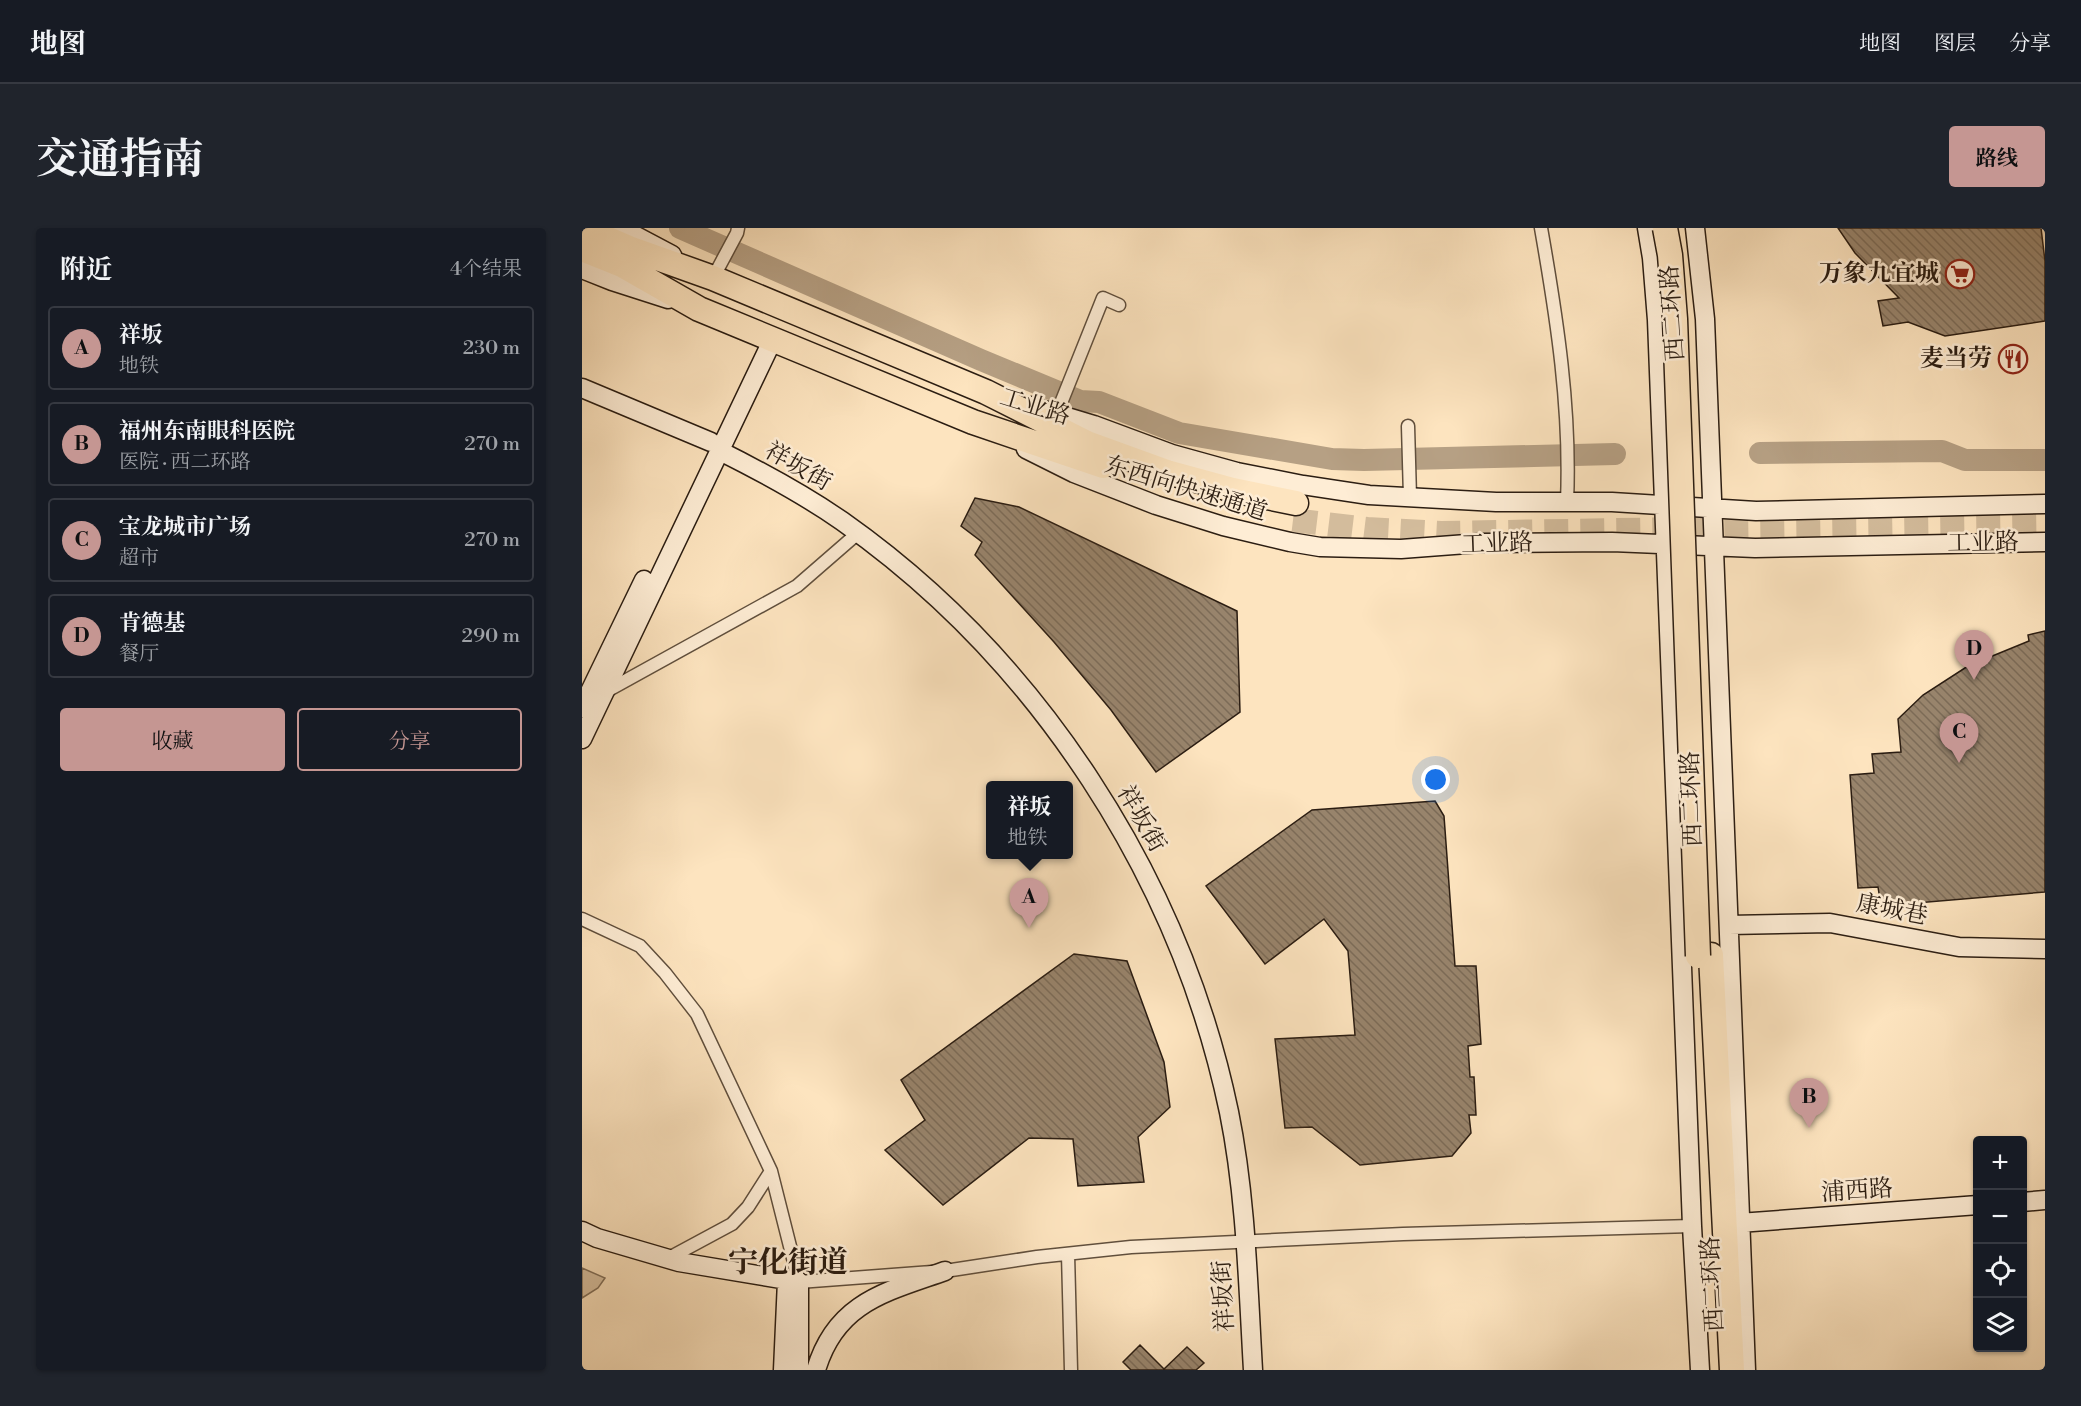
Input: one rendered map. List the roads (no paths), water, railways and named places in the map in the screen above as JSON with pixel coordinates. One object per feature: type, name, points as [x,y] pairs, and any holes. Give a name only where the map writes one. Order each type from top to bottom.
[{"type":"highway","points":[[583,228],[624,247]]},
{"type":"highway","name":"西二环路","points":[[1665,228],[1670,255],[1675,319],[1705,956],[1732,1370]]},
{"type":"highway","name":"西二环路","points":[[1680,228],[1690,319],[1717,1370]]},
{"type":"highway","points":[[582,249],[624,247]]},
{"type":"highway","name":"工业路","points":[[624,247],[716,272],[986,392],[1084,450]]},
{"type":"highway","name":"工业路","points":[[624,247],[699,309],[973,422],[1084,450]]},
{"type":"highway","name":"东西向快速通道","points":[[1084,450],[1173,490],[1229,507],[1295,512]]},
{"type":"main road","points":[[1647,228],[1657,320],[1692,1226],[1700,1370]]},
{"type":"main road","points":[[1695,228],[1705,319],[1746,1370]]},
{"type":"main road","name":"工业路","points":[[582,268],[612,281],[699,309]]},
{"type":"main road","points":[[582,708],[592,693],[768,337]]},
{"type":"main road","name":"祥坂街","points":[[582,388],[715,446],[804,497],[858,533],[936,598],[1006,668],[1077,760],[1136,856],[1162,910],[1184,961],[1217,1065],[1233,1136],[1245,1243],[1253,1370]]},
{"type":"main road","name":"工业路","points":[[986,392],[1060,407],[1094,425],[1172,454],[1237,472],[1369,495],[1496,502],[1664,505],[1756,511],[2045,504]]},
{"type":"main road","name":"工业路","points":[[973,422],[1074,473],[1146,501],[1223,526],[1290,542],[1320,546],[1401,549],[1480,543],[1612,542],[1755,548],[2045,542]]},
{"type":"main road","points":[[582,739],[592,693]]},
{"type":"main road","name":"康城巷","points":[[1729,925],[1830,923],[1959,947],[2045,949]]},
{"type":"main road","points":[[2027,1202],[2045,1200]]},
{"type":"main road","name":"浦西路","points":[[1739,1223],[1973,1206]]},
{"type":"main road","points":[[582,1231],[597,1238],[667,1259],[793,1282]]},
{"type":"main road","points":[[816,1370],[831,1337],[845,1318],[862,1304],[874,1297],[945,1272]]},
{"type":"main road","points":[[783,1370],[793,1282]]},
{"type":"main road","points":[[793,1282],[799,1370]]},
{"type":"street","points":[[1541,228],[1556,318],[1564,389],[1569,473],[1567,502]]},
{"type":"street","points":[[716,272],[738,231]]},
{"type":"street","points":[[1060,407],[1103,298],[1119,305]]},
{"type":"street","points":[[1408,426],[1410,497]]},
{"type":"street","points":[[592,693],[797,586],[858,533]]},
{"type":"street","points":[[582,919],[640,946],[665,973],[697,1014],[771,1171],[793,1282],[945,1272],[1131,1247],[1403,1234],[1692,1226]]},
{"type":"street","points":[[667,1259],[732,1224],[748,1207],[771,1171]]},
{"type":"street","points":[[1068,1254],[1071,1370]]},
{"type":"waterway","points":[[680,228],[1080,401],[1099,402],[1179,433],[1332,459],[1615,454]]},
{"type":"waterway","points":[[1760,453],[1942,451],[1965,460],[2045,460]]},
{"type":"tunnel","points":[[1293,520],[1367,529],[1441,533],[2045,523]]},
{"type":"place","name":"万象九宜城","points":[[1960,274]]},
{"type":"place","name":"麦当劳","points":[[2013,359]]},
{"type":"place","name":"肯德基","points":[[1974,680]]},
{"type":"place","name":"宝龙城市广场","points":[[1959,763]]},
{"type":"place","name":"祥坂","points":[[1029,928]]},
{"type":"place","name":"福州东南眼科医院","points":[[1809,1128]]},
{"type":"district","name":"宁化街道","points":[[788,1263]]}]
